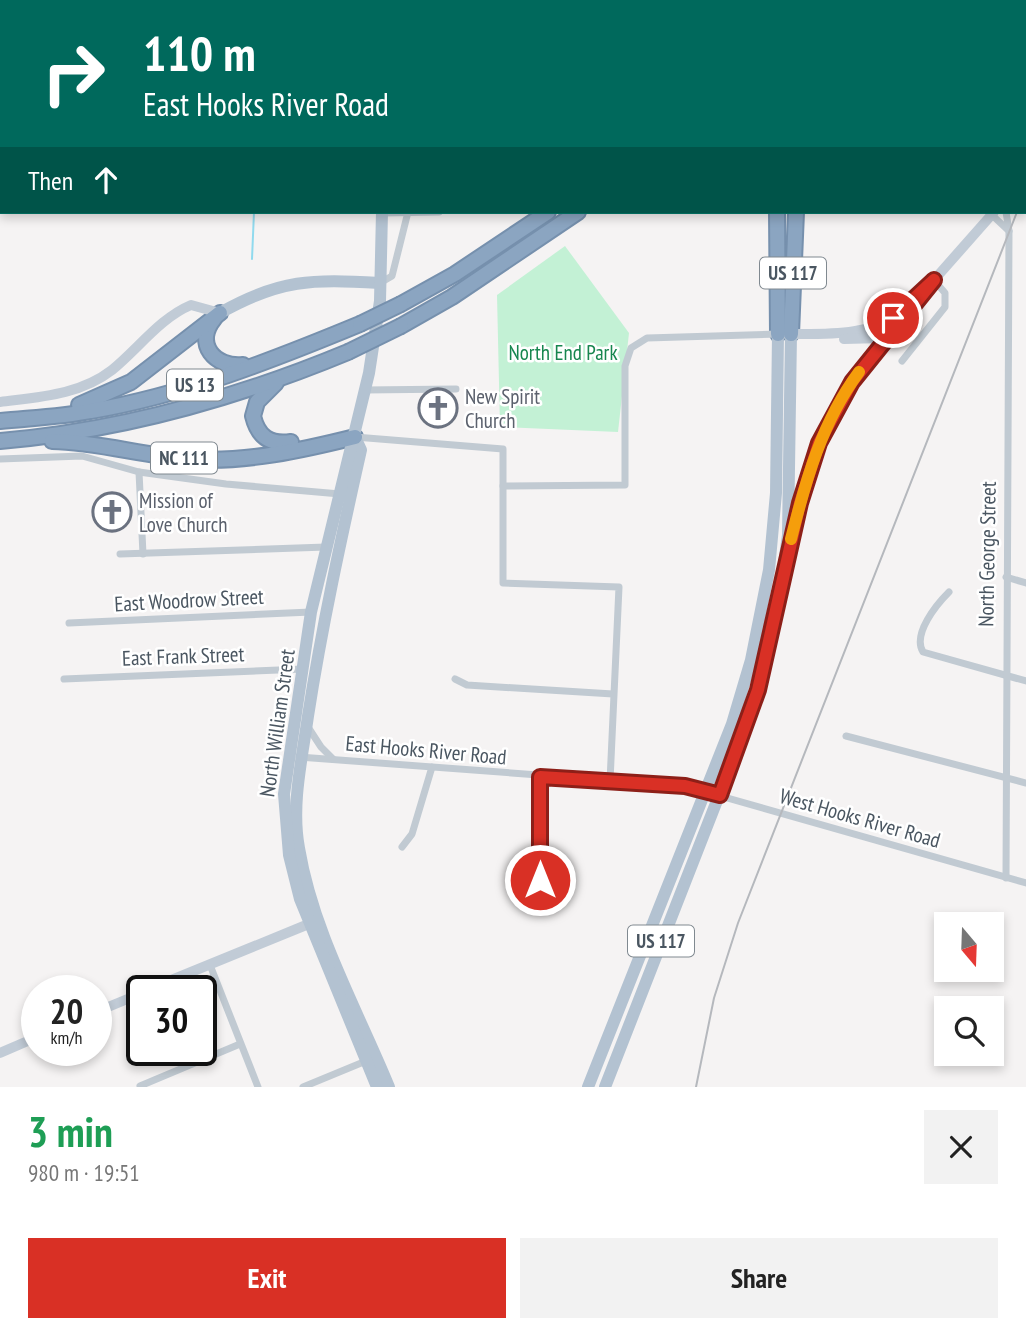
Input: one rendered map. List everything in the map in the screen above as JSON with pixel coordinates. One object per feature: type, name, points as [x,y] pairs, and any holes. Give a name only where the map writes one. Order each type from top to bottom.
[{"type":"highway","name":"US 13","points":[[0,421],[90,412],[162,395],[278,358],[401,304],[455,274],[545,214]]},
{"type":"highway","name":"US 13","points":[[6,441],[152,418],[303,371],[401,326],[453,297],[575,214]]},
{"type":"highway","name":"US 117","points":[[777,214],[785,337]]},
{"type":"highway","name":"US 117","points":[[785,337],[796,214]]},
{"type":"highway","points":[[220,313],[209,325],[206,342],[220,362],[235,366],[278,358]]},
{"type":"highway","points":[[23,419],[91,402],[131,382],[220,313]]},
{"type":"highway","points":[[303,371],[278,382],[257,402],[253,416],[260,433],[266,439],[281,444],[355,437]]},
{"type":"highway","name":"NC 111","points":[[6,441],[95,443],[189,459],[218,460],[321,446],[355,437]]},
{"type":"main road","name":"North William Street","points":[[295,757],[311,612],[365,390],[380,283],[382,214]]},
{"type":"main road","points":[[785,337],[857,331],[902,313],[993,214]]},
{"type":"main road","points":[[0,402],[52,396],[99,379],[162,324],[191,305],[220,313],[247,297],[288,284],[330,280],[380,283]]},
{"type":"main road","points":[[783,576],[800,503],[824,431],[847,390],[934,280]]},
{"type":"main road","points":[[785,337],[883,338],[889,335]]},
{"type":"main road","name":"US 117","points":[[605,1087],[745,729],[765,664],[783,576],[790,502],[785,337]]},
{"type":"main road","name":"US 117","points":[[588,1087],[732,724],[751,660],[769,570],[785,337]]},
{"type":"main road","name":"North William Street","points":[[355,437],[361,450],[329,588],[307,725],[284,794],[293,875],[389,1087]]},
{"type":"main road","points":[[751,660],[765,664]]},
{"type":"main road","points":[[185,975],[314,922]]},
{"type":"main road","name":"North William Street","points":[[314,922],[377,1087]]},
{"type":"main road","points":[[0,1053],[21,1044]]},
{"type":"main road","points":[[366,1062],[373,1064],[383,1087]]},
{"type":"street","points":[[380,283],[392,276],[407,214]]},
{"type":"street","points":[[993,214],[1009,231]]},
{"type":"street","name":"North George Street","points":[[1006,214],[1009,231],[1006,878]]},
{"type":"street","points":[[902,361],[945,307],[945,293],[934,280]]},
{"type":"street","points":[[503,486],[625,485],[625,366],[631,348],[647,338],[755,335],[785,337]]},
{"type":"street","points":[[365,390],[456,389]]},
{"type":"street","points":[[355,437],[503,449],[503,583],[619,587],[610,781]]},
{"type":"street","points":[[0,459],[82,456],[139,472],[226,484],[340,494]]},
{"type":"street","points":[[139,472],[143,554]]},
{"type":"street","points":[[120,554],[326,547]]},
{"type":"street","points":[[1006,578],[1026,583]]},
{"type":"street","points":[[949,592],[935,606],[920,639],[923,652],[1026,681]]},
{"type":"street","name":"East Woodrow Street","points":[[69,623],[311,612]]},
{"type":"street","name":"East Frank Street","points":[[64,679],[303,670]]},
{"type":"street","points":[[455,679],[467,685],[613,694]]},
{"type":"street","points":[[307,725],[321,747],[334,759]]},
{"type":"street","points":[[846,736],[1026,783]]},
{"type":"street","name":"East Hooks River Road","points":[[295,757],[685,786]]},
{"type":"street","points":[[402,847],[412,834],[432,767]]},
{"type":"street","points":[[534,895],[540,880],[540,777]]},
{"type":"street","name":"West Hooks River Road","points":[[685,786],[1026,883]]},
{"type":"street","points":[[211,965],[258,1087]]},
{"type":"street","points":[[140,1086],[240,1044]]},
{"type":"street","points":[[303,1087],[366,1062]]},
{"type":"green space","name":"North End Park","points":[[565,246],[629,333],[618,432],[500,427],[497,295]]},
{"type":"waterway","points":[[252,259],[254,214]]},
{"type":"railway","points":[[696,1087],[714,998],[738,923],[1016,214]]},
{"type":"slow traffic","points":[[791,539],[819,443],[841,398],[859,372]]},
{"type":"place","name":"New Spirit Church","points":[[438,408]]},
{"type":"place","name":"Mission of Love Church","points":[[112,512]]},
{"type":"route","points":[[540,880],[540,777],[685,786],[720,795],[758,690],[800,503],[819,443],[830,418],[852,382],[934,280],[902,313],[893,318]]}]
